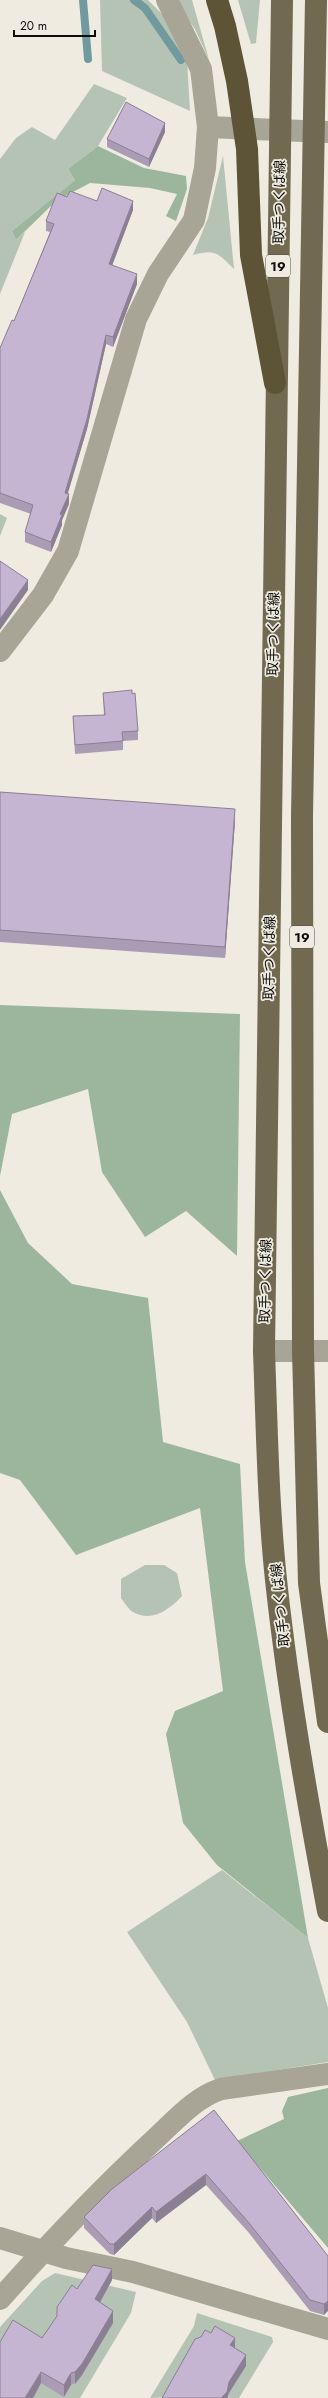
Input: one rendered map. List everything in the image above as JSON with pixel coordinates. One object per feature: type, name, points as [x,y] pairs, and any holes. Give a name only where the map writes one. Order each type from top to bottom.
[{"type":"highway","points":[[217,0],[232,60],[247,149],[251,255],[275,383]]},
{"type":"main road","name":"取手つくば線","points":[[282,0],[275,383],[264,1351],[268,1467],[276,1588],[297,1748],[328,1910]]},
{"type":"main road","name":"19","points":[[316,0],[315,150],[302,816],[302,1350],[309,1583],[328,1722]]},
{"type":"street","points":[[0,651],[43,595],[68,551],[136,318],[158,274],[194,220],[205,168],[208,127],[202,69],[167,0]]},
{"type":"street","points":[[208,127],[328,132]]},
{"type":"street","points":[[264,1351],[328,1351]]},
{"type":"street","points":[[0,2299],[42,2251],[135,2158],[192,2104],[209,2093],[221,2088],[328,2074]]},
{"type":"street","points":[[0,2238],[42,2251],[133,2272],[328,2329]]},
{"type":"green space","points":[[100,0],[148,0],[164,16],[187,60],[190,111],[102,71]]},
{"type":"green space","points":[[174,0],[192,0],[209,60],[195,29]]},
{"type":"green space","points":[[238,0],[260,0],[256,43],[251,44]]},
{"type":"green space","points":[[94,84],[127,98],[98,146],[68,169],[75,180],[12,231],[16,240],[25,232],[0,294],[0,159],[16,138],[32,127],[55,140]]},
{"type":"green space","points":[[98,146],[144,168],[186,176],[187,189],[176,221],[166,216],[177,194],[150,188],[90,183],[56,201],[16,240],[12,231],[75,180],[68,169]]},
{"type":"green space","points":[[223,156],[234,269],[224,259],[216,254],[206,252],[193,255],[208,218]]},
{"type":"green space","points":[[0,514],[7,518],[0,536]]},
{"type":"green space","points":[[0,1005],[240,1014],[237,1256],[186,1211],[145,1237],[102,1172],[88,1089],[12,1114],[0,1176]]},
{"type":"green space","points":[[0,1190],[28,1243],[72,1284],[148,1298],[163,1442],[240,1464],[245,1562],[308,1938],[217,1865],[183,1823],[166,1734],[175,1711],[223,1691],[200,1508],[76,1555],[20,1480],[0,1473]]},
{"type":"green space","points":[[145,1565],[164,1565],[177,1573],[182,1596],[166,1610],[147,1616],[131,1611],[121,1598],[121,1579]]},
{"type":"green space","points":[[222,1870],[308,1938],[328,2008],[328,2062],[215,2080],[187,2022],[127,1932]]},
{"type":"green space","points":[[328,2088],[328,2248],[237,2141],[284,2119],[282,2111],[288,2097]]},
{"type":"green space","points":[[55,2273],[136,2292],[131,2313],[80,2398],[32,2398],[0,2353],[0,2327],[42,2281]],"holes":[[[64,2358],[84,2372],[75,2384],[71,2385],[64,2397]]]},
{"type":"green space","points":[[197,2313],[272,2337],[273,2342],[239,2398],[229,2398],[229,2393],[150,2398],[194,2326]]},
{"type":"building","points":[[126,102],[165,123],[149,159],[107,139]]},
{"type":"building","points":[[102,188],[133,201],[109,264],[137,274],[113,337],[106,335],[87,419],[65,493],[69,494],[60,514],[62,515],[51,542],[25,532],[33,505],[0,493],[0,348],[12,320],[14,321],[54,224],[46,221],[57,193],[67,197],[70,191],[97,201]]},
{"type":"building","points":[[0,561],[28,580],[0,619]]},
{"type":"building","points":[[132,690],[132,694],[135,693],[138,731],[122,732],[123,741],[75,745],[73,716],[105,715],[103,693]]},
{"type":"building","points":[[0,792],[235,809],[225,947],[0,930]]},
{"type":"building","points":[[214,2110],[328,2256],[328,2301],[324,2304],[310,2300],[249,2223],[206,2174],[156,2212],[152,2207],[114,2244],[110,2244],[84,2217],[112,2189]]},
{"type":"building","points":[[93,2265],[112,2269],[95,2299],[113,2311],[82,2364],[75,2372],[71,2373],[64,2385],[41,2372],[25,2398],[0,2398],[0,2342],[13,2320],[42,2338],[57,2316],[57,2307],[72,2285],[77,2289]]},
{"type":"building","points":[[215,2326],[235,2338],[230,2345],[246,2355],[229,2382],[227,2392],[221,2398],[162,2398],[195,2339],[201,2337],[205,2330],[211,2333]]},
{"type":"waterway","points":[[83,0],[88,59]]},
{"type":"waterway","points":[[134,0],[145,8],[181,60]]}]
